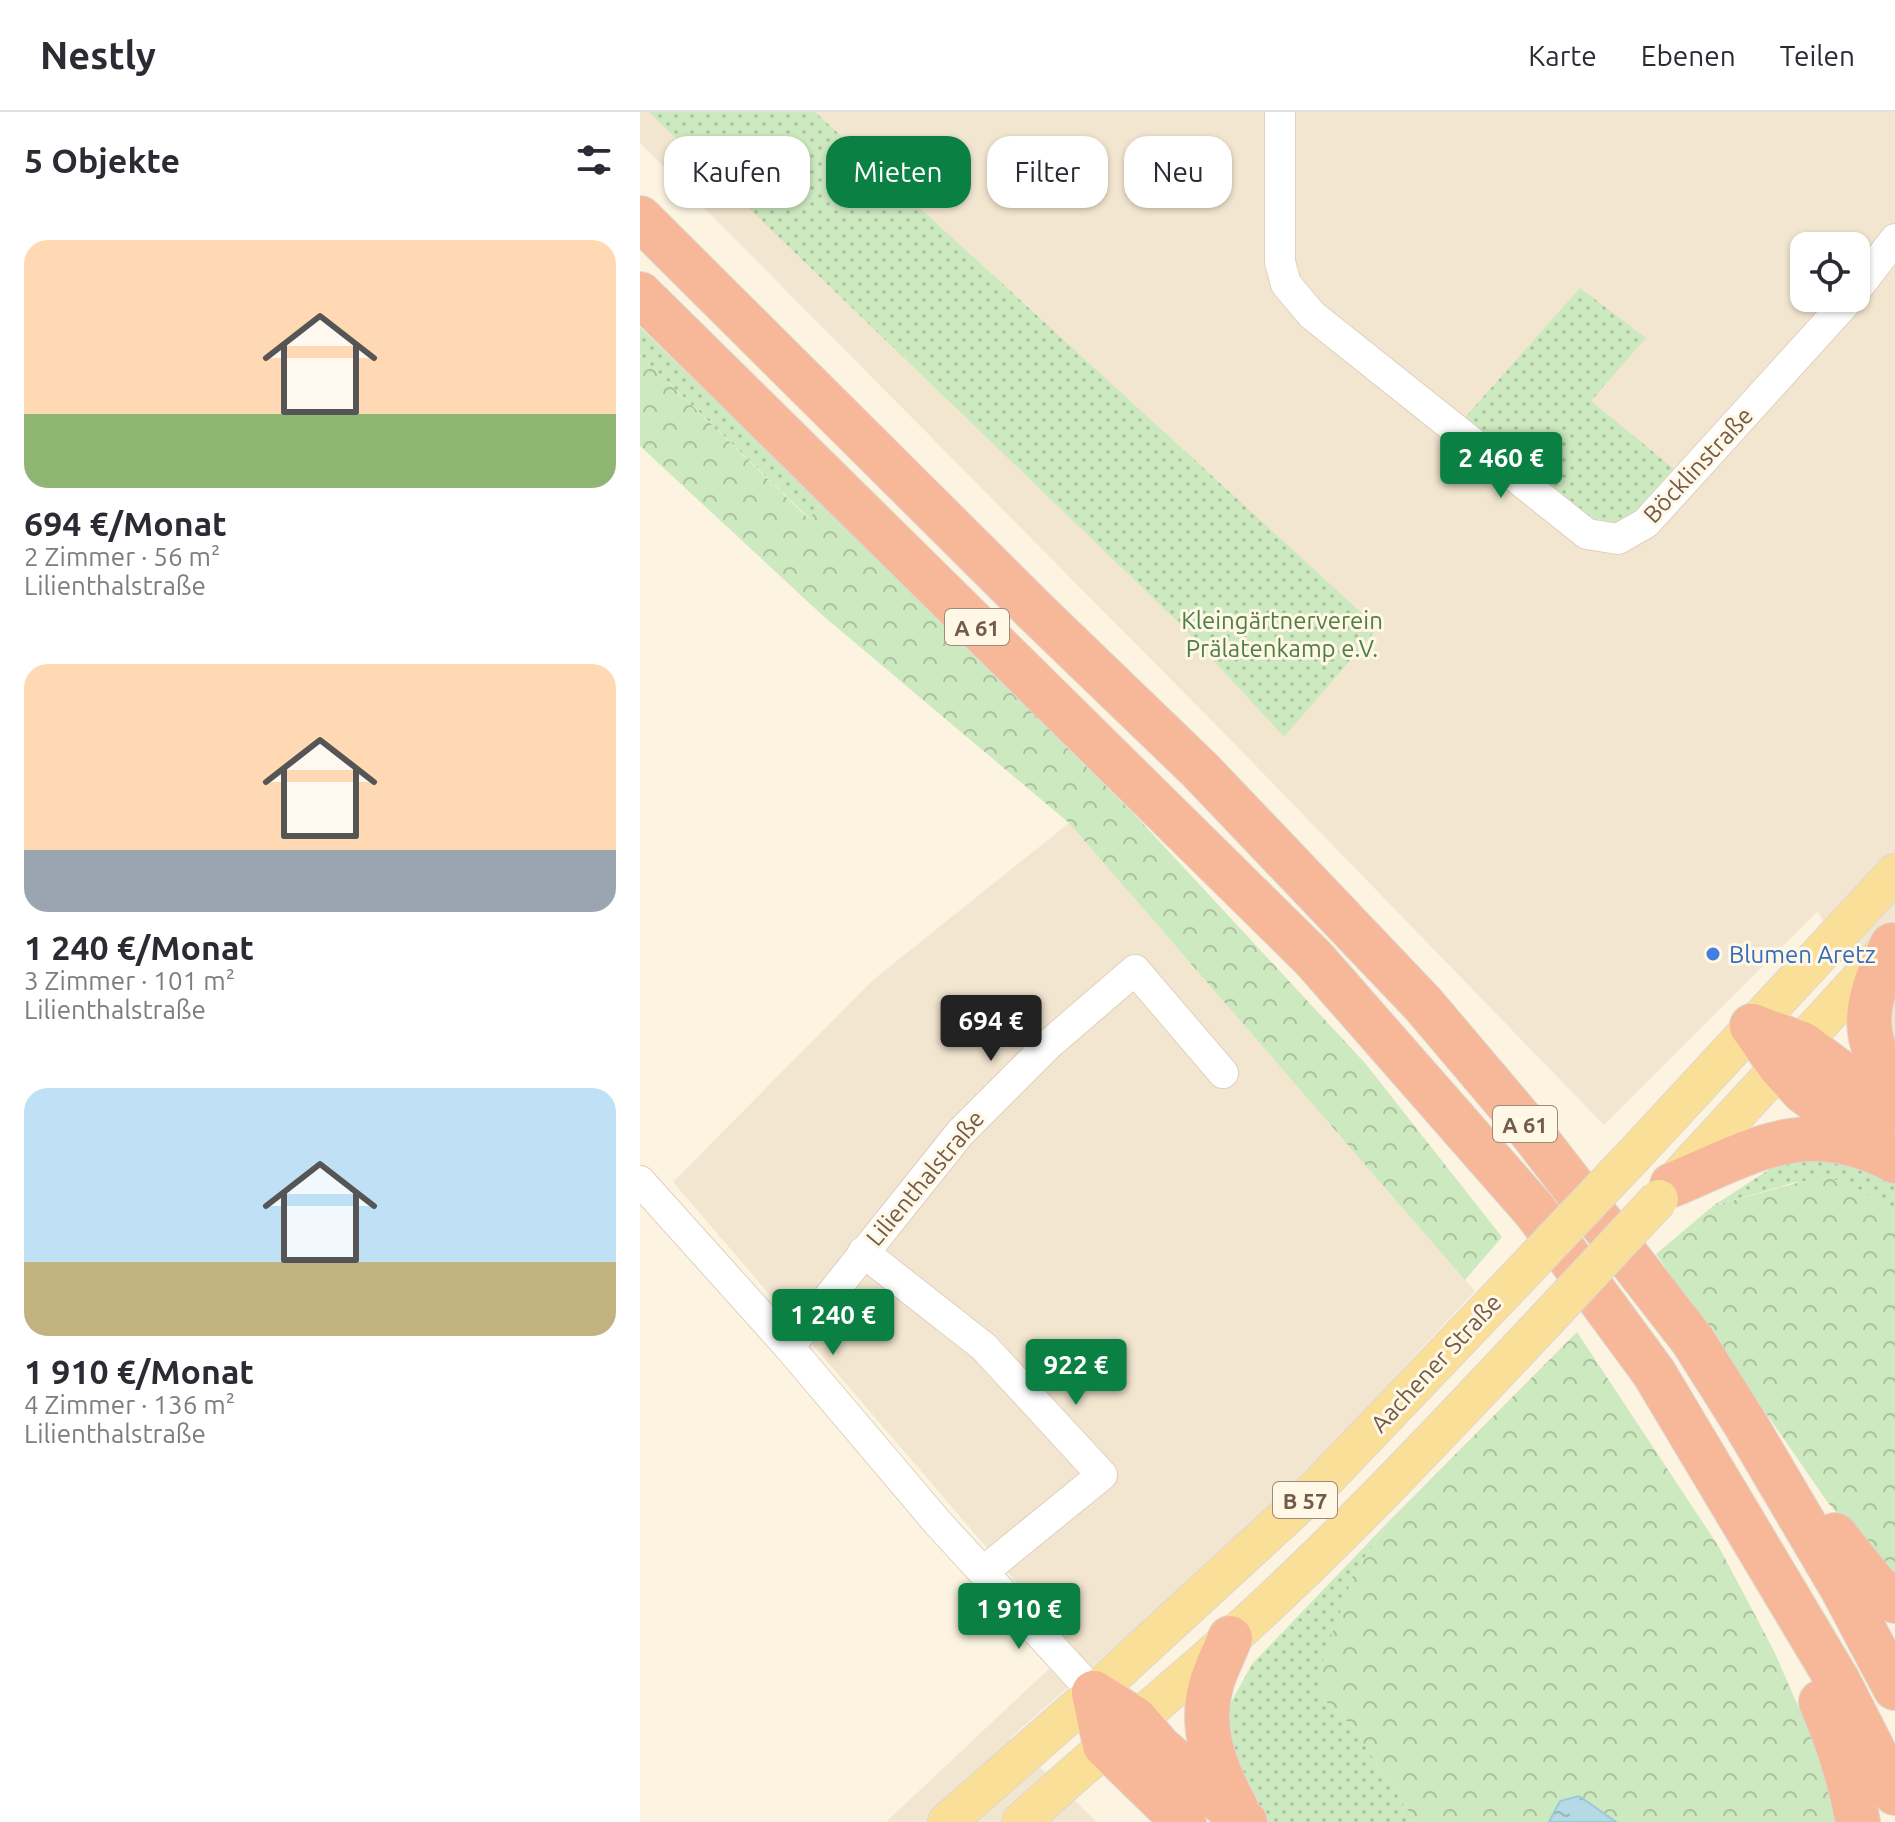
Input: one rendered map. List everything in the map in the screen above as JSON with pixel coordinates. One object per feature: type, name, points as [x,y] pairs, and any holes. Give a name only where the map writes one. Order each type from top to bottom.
[{"type":"highway","name":"A 61","points":[[640,218],[1035,611],[1200,770],[1423,1004],[1528,1128],[1693,1341],[1842,1588],[1895,1688]]},
{"type":"highway","name":"A 61","points":[[640,294],[1314,959],[1535,1211],[1654,1373],[1838,1681],[1895,1793]]},
{"type":"highway","points":[[1893,944],[1869,1004],[1868,1026],[1871,1046],[1895,1095]]},
{"type":"highway","points":[[1752,1026],[1791,1055],[1895,1113]]},
{"type":"highway","points":[[1791,1055],[1804,1092],[1895,1160]]},
{"type":"highway","points":[[1665,1192],[1786,1140],[1808,1137],[1841,1140],[1871,1148],[1895,1160]]},
{"type":"highway","points":[[1746,1425],[1875,1585],[1895,1601]]},
{"type":"highway","points":[[1738,1513],[1835,1736],[1858,1822]]},
{"type":"highway","points":[[1230,1638],[1211,1686],[1208,1732],[1223,1783],[1244,1821]]},
{"type":"highway","points":[[1094,1693],[1184,1822]]},
{"type":"highway","points":[[1120,1732],[1159,1747],[1244,1821]]},
{"type":"main road","name":"Aachener Straße","points":[[947,1822],[1094,1693],[1318,1487],[1635,1154],[1895,873]]},
{"type":"main road","name":"Aachener Straße","points":[[1021,1822],[1230,1638],[1435,1438],[1893,944]]},
{"type":"street","name":"Böcklinstraße","points":[[1280,112],[1280,262],[1286,284],[1312,315],[1587,534],[1618,539],[1646,523],[1837,312]]},
{"type":"street","points":[[1870,272],[1895,239]]},
{"type":"street","name":"Lilienthalstraße","points":[[789,1347],[968,1124],[1048,1045],[1135,970],[1223,1073]]},
{"type":"street","points":[[640,1181],[789,1347],[938,1523],[1094,1693]]},
{"type":"street","name":"Lilienthalstraße","points":[[863,1252],[984,1347],[1102,1475],[984,1571]]},
{"type":"shaded area","points":[[640,112],[1895,112],[1895,1072],[1818,911],[1604,1125],[1222,731],[704,208],[810,208],[810,136],[664,136],[664,167],[640,143]]},
{"type":"shaded area","points":[[1069,823],[1475,1291],[1268,1513],[1010,1738],[1097,1822],[886,1822],[1072,1647],[673,1182],[873,980]]},
{"type":"green space","name":"Kleingärtnerverein Prälatenkamp e.V.","points":[[649,112],[815,112],[841,136],[826,136],[826,208],[920,208],[1378,628],[1284,737],[1178,622],[749,208],[810,208],[810,136],[674,136]]},
{"type":"green space","points":[[1580,288],[1646,338],[1591,401],[1679,473],[1638,518],[1599,529],[1460,423]]},
{"type":"green space","points":[[640,327],[824,505],[809,518],[640,355]]},
{"type":"green space","points":[[640,355],[808,518],[824,505],[1134,814],[1365,1063],[1502,1237],[1465,1280],[1069,823],[821,614],[640,446]]},
{"type":"green space","points":[[1802,1153],[1895,1178],[1895,1211],[1849,1184],[1796,1182],[1713,1206],[1779,1163]]},
{"type":"green space","points":[[1822,1176],[1849,1183],[1895,1211],[1895,1579],[1879,1566],[1826,1500],[1656,1254],[1713,1206]]},
{"type":"green space","points":[[1577,1332],[1719,1547],[1774,1651],[1822,1761],[1837,1822],[1616,1822],[1560,1801],[1549,1822],[1415,1822],[1353,1727],[1324,1700],[1319,1671],[1354,1573],[1391,1519]]},
{"type":"green space","points":[[1391,1519],[1354,1573],[1324,1700],[1353,1727],[1415,1822],[1266,1822],[1229,1773],[1223,1717],[1252,1664]]},
{"type":"water","points":[[1579,1796],[1616,1822],[1549,1822],[1560,1801]]},
{"type":"place","name":"Blumen Aretz","points":[[1713,954]]}]
